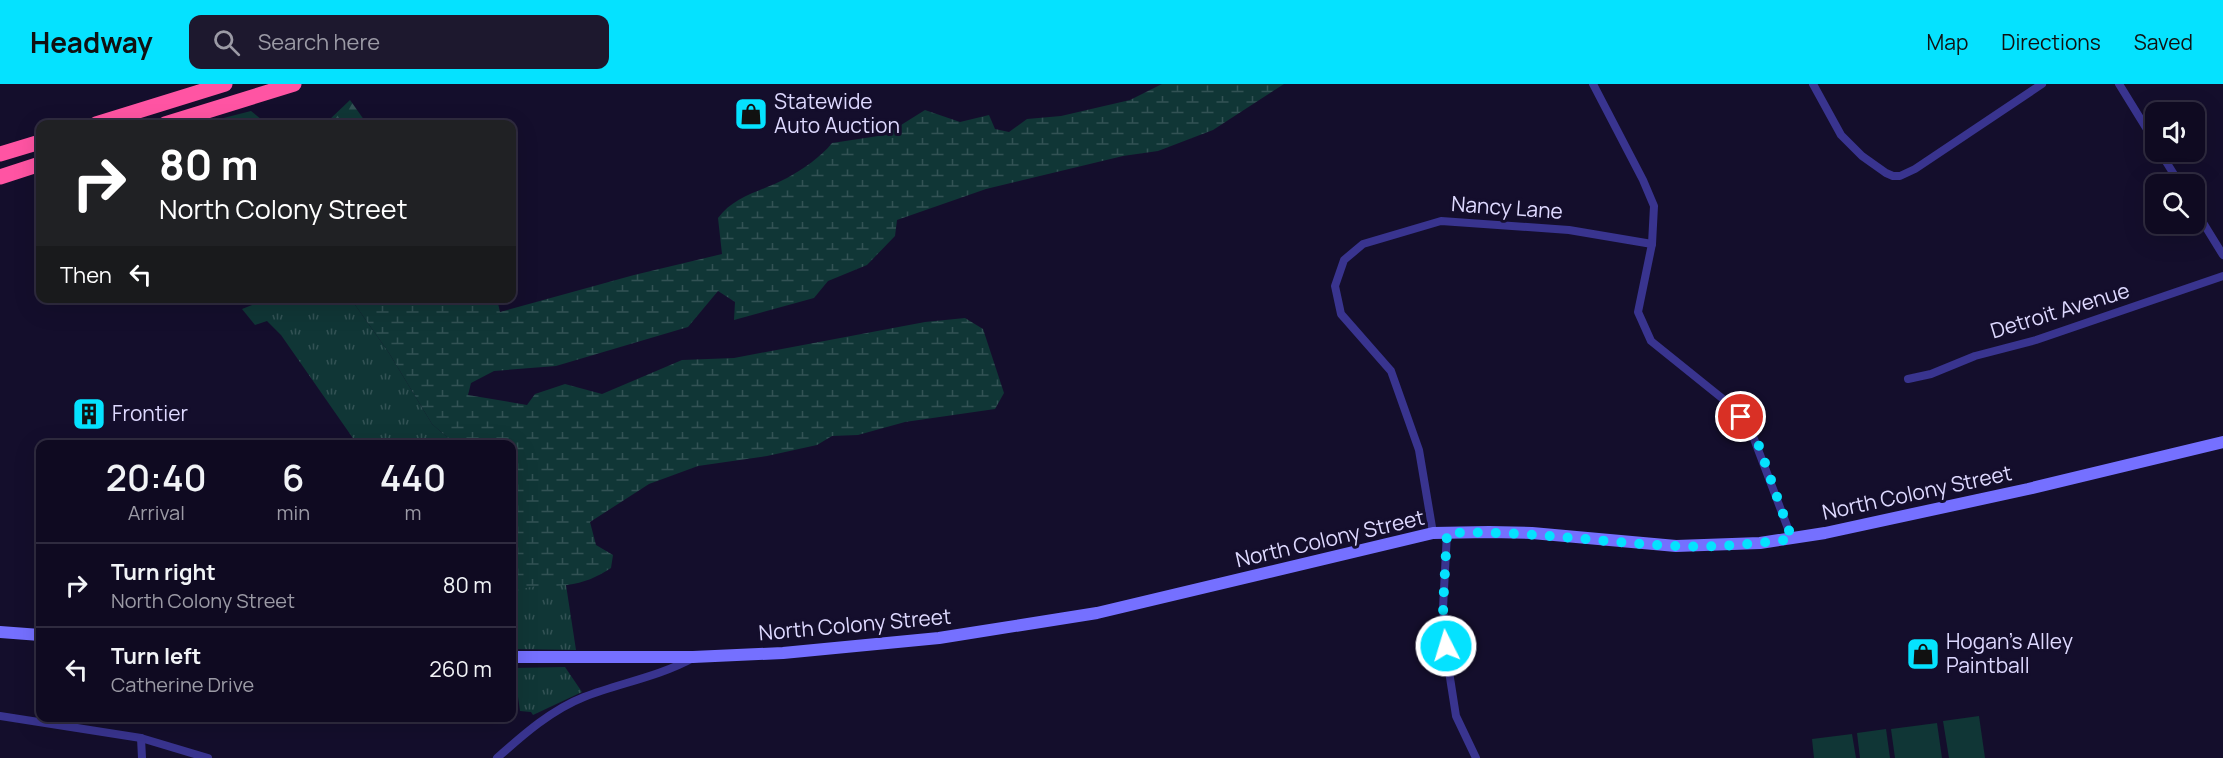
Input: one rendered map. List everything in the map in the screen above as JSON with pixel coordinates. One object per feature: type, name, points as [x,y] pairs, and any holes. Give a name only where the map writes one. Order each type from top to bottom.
[{"type":"highway","points":[[109,120],[225,84]]},
{"type":"highway","points":[[178,120],[294,84]]},
{"type":"highway","points":[[0,154],[36,143]]},
{"type":"highway","points":[[0,177],[36,165]]},
{"type":"main road","name":"North Colony Street","points":[[516,657],[693,657],[783,653],[939,638],[1097,614],[1433,533],[1532,533],[1676,546],[1731,545],[1792,539],[2028,489],[2223,442]]},
{"type":"main road","points":[[0,632],[36,635]]},
{"type":"street","points":[[1593,84],[1654,206],[1652,244],[1638,312],[1651,342],[1728,403],[1752,431],[1792,539]]},
{"type":"street","points":[[1813,84],[1834,124],[1850,146],[1886,173],[1900,176],[1916,169],[2042,84]]},
{"type":"street","points":[[2119,84],[2145,126]]},
{"type":"street","name":"Nancy Lane","points":[[1433,533],[1419,450],[1391,371],[1341,314],[1335,286],[1344,260],[1363,244],[1441,221],[1569,230],[1652,244]]},
{"type":"street","points":[[2205,226],[2223,255]]},
{"type":"street","name":"Detroit Avenue","points":[[1908,379],[1931,374],[1975,356],[2036,340],[2223,276]]},
{"type":"street","points":[[1447,533],[1443,608],[1448,665],[1456,716],[1476,758]]},
{"type":"street","points":[[497,758],[536,725],[558,711],[584,698],[670,670],[693,657]]},
{"type":"street","points":[[0,716],[36,722]]},
{"type":"street","points":[[38,722],[141,738],[208,758]]},
{"type":"street","points":[[141,738],[142,758]]},
{"type":"green space","points":[[1162,84],[1284,84],[1213,130],[1158,151],[1123,156],[986,189],[897,220],[895,236],[867,265],[828,281],[814,298],[734,320],[735,302],[718,291],[688,327],[556,366],[494,371],[471,383],[468,395],[527,405],[535,394],[565,384],[602,394],[682,360],[734,358],[925,322],[965,318],[983,329],[1004,393],[995,409],[905,422],[858,435],[832,436],[817,445],[767,456],[698,466],[649,484],[590,522],[596,545],[613,555],[611,568],[579,583],[533,587],[516,592],[516,440],[450,440],[432,424],[389,353],[354,303],[498,303],[500,312],[634,275],[722,254],[718,218],[725,210],[750,194],[778,183],[799,171],[832,143],[885,135],[925,110],[960,122],[989,115],[995,129],[1009,132],[1027,119],[1061,116],[1130,100]]},
{"type":"green space","points":[[350,100],[364,120],[329,120]]},
{"type":"green space","points":[[251,111],[262,120],[216,120]]},
{"type":"green space","points":[[257,303],[354,303],[389,353],[432,424],[450,440],[354,440],[281,335],[267,321],[255,325],[242,309]]},
{"type":"green space","points":[[516,520],[566,585],[576,650],[516,649]]},
{"type":"green space","points":[[565,667],[582,692],[533,715],[531,712],[520,711],[516,668]]},
{"type":"green space","points":[[1979,716],[1985,758],[1949,758],[1943,721]]},
{"type":"green space","points":[[1937,723],[1942,758],[1895,758],[1891,729]]},
{"type":"green space","points":[[1886,729],[1890,758],[1860,758],[1857,733]]},
{"type":"green space","points":[[1852,734],[1856,758],[1814,758],[1812,739]]},
{"type":"place","name":"Statewide Auto Auction","points":[[751,114]]},
{"type":"place","name":"Frontier","points":[[89,414]]},
{"type":"place","name":"Hogan's Alley Paintball","points":[[1923,654]]},
{"type":"route","points":[[1446,646],[1443,608],[1447,533],[1532,533],[1676,546],[1731,545],[1792,539],[1759,446],[1752,431],[1741,417]]}]
